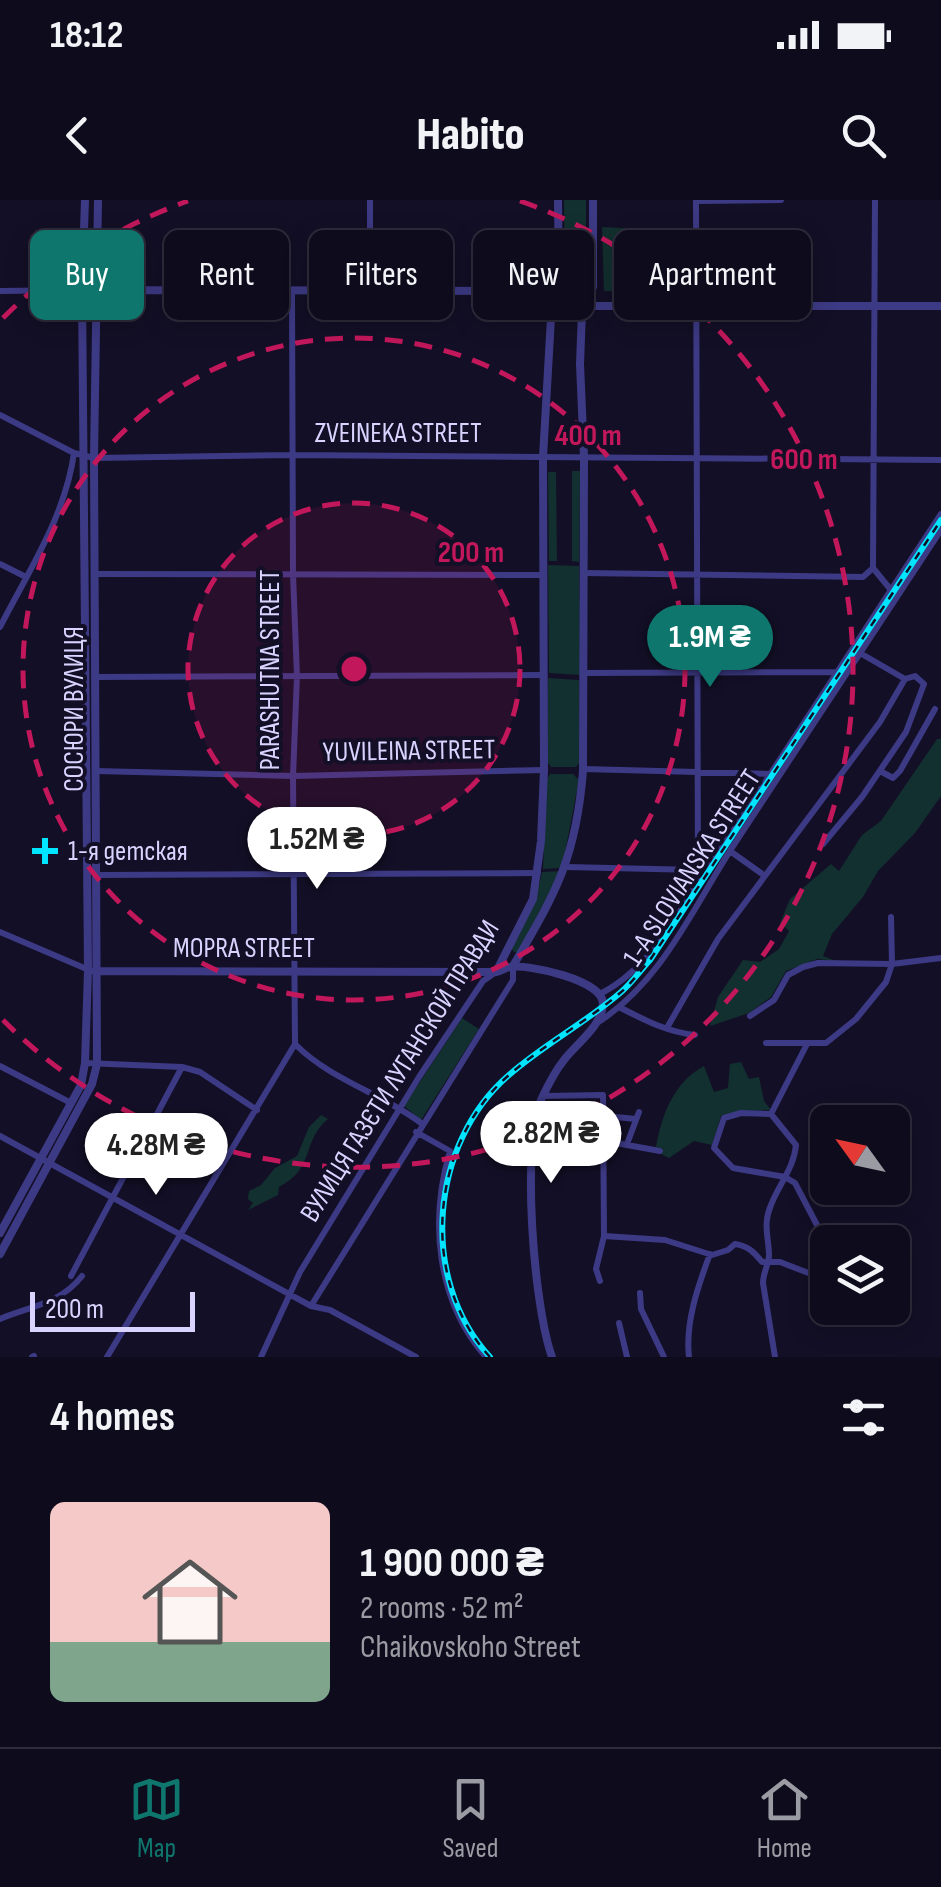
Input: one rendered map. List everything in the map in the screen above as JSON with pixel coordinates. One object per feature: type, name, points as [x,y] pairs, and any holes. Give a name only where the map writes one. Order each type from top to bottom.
[{"type":"street","name":"СОСЮРИ ВУЛИЦЯ","points":[[84,230],[85,200]]},
{"type":"street","name":"СОСЮРИ ВУЛИЦЯ","points":[[97,230],[98,200]]},
{"type":"street","points":[[370,200],[370,230]]},
{"type":"street","name":"ВУЛИЦЯ ГАЗЄТИ ЛУГАНСКОЙ ПРАВДИ","points":[[558,200],[558,230]]},
{"type":"street","name":"ВУЛИЦЯ ГАЗЄТИ ЛУГАНСКОЙ ПРАВДИ","points":[[593,200],[593,230]]},
{"type":"street","points":[[696,230],[696,200],[781,200]]},
{"type":"street","points":[[875,200],[873,568],[891,590]]},
{"type":"street","points":[[144,290],[309,291]]},
{"type":"street","points":[[0,291],[30,291]]},
{"type":"street","name":"PARASHUTNA STREET","points":[[292,291],[297,676],[293,776],[295,1044]]},
{"type":"street","points":[[811,306],[941,306]]},
{"type":"street","name":"СОСЮРИ ВУЛИЦЯ","points":[[0,1254],[92,1084],[98,1064],[79,454],[81,320]]},
{"type":"street","name":"СОСЮРИ ВУЛИЦЯ","points":[[0,1233],[84,1078],[94,970],[97,875],[96,320]]},
{"type":"street","name":"ВУЛИЦЯ ГАЗЄТИ ЛУГАНСКОЙ ПРАВДИ","points":[[261,1357],[300,1272],[482,981],[496,972],[532,899],[538,873],[544,770],[543,457],[550,320]]},
{"type":"street","name":"ВУЛИЦЯ ГАЗЄТИ ЛУГАНСКОЙ ПРАВДИ","points":[[310,1306],[513,980],[513,966],[566,867],[580,812],[583,769],[582,320]]},
{"type":"street","points":[[600,994],[630,977],[670,925],[698,879],[697,320]]},
{"type":"street","points":[[0,415],[79,454],[56,520],[0,626]]},
{"type":"street","name":"ZVEINEKA STREET","points":[[79,454],[94,458],[293,455],[941,460]]},
{"type":"street","points":[[566,867],[698,870],[712,863],[941,514]]},
{"type":"street","name":"1-A SLOVIANSKA STREET","points":[[552,1357],[532,1230],[534,1132],[544,1096],[562,1062],[596,1024],[621,1008],[657,970],[941,530]]},
{"type":"street","points":[[0,564],[26,577]]},
{"type":"street","points":[[584,573],[862,576],[873,568]]},
{"type":"street","points":[[97,574],[544,575]]},
{"type":"street","points":[[822,844],[906,732],[924,684],[915,676],[904,679],[860,654]]},
{"type":"street","points":[[583,673],[838,672]]},
{"type":"street","points":[[96,677],[544,675]]},
{"type":"street","points":[[621,1008],[660,1028],[668,1026],[718,940],[880,722],[904,679]]},
{"type":"street","points":[[880,771],[893,778],[900,772],[936,709]]},
{"type":"street","points":[[583,769],[771,774]]},
{"type":"street","name":"YUVILEINA STREET","points":[[96,772],[293,776],[544,770]]},
{"type":"street","points":[[730,852],[765,876]]},
{"type":"street","points":[[97,875],[538,873]]},
{"type":"street","points":[[766,1043],[826,1043],[846,1028],[886,982],[892,964],[890,917]]},
{"type":"street","name":"MOPRA STREET","points":[[0,932],[94,970],[496,972]]},
{"type":"street","points":[[750,1016],[774,1000],[788,975],[818,962],[892,964],[941,958]]},
{"type":"street","points":[[496,972],[513,966],[559,974],[593,986],[603,1006],[596,1024]]},
{"type":"street","points":[[668,1026],[679,1033],[695,1035]]},
{"type":"street","points":[[107,1357],[295,1044],[308,1056],[383,1102],[400,1107],[421,1124]]},
{"type":"street","points":[[772,1114],[807,1044]]},
{"type":"street","points":[[85,1063],[182,1067],[200,1072],[257,1110]]},
{"type":"street","points":[[0,1066],[71,1104]]},
{"type":"street","points":[[70,1276],[182,1067]]},
{"type":"street","points":[[544,1096],[604,1095],[604,1236],[596,1269],[600,1281]]},
{"type":"street","points":[[772,1114],[741,1113],[724,1118],[714,1148],[732,1168],[785,1177],[795,1183],[817,1225]]},
{"type":"street","points":[[772,1114],[796,1145],[794,1160],[766,1219],[770,1258],[762,1283],[775,1357]]},
{"type":"street","points":[[605,1116],[638,1116],[627,1144]]},
{"type":"street","points":[[416,1132],[450,1152],[438,1230],[443,1266],[454,1306],[486,1357]]},
{"type":"street","points":[[0,1136],[310,1306],[330,1310],[416,1357]]},
{"type":"street","points":[[605,1141],[660,1150]]},
{"type":"street","points":[[604,1236],[664,1240],[710,1254],[735,1244],[743,1245],[766,1263],[780,1262],[810,1274]]},
{"type":"street","points":[[689,1357],[694,1306],[710,1254]]},
{"type":"street","points":[[0,1320],[46,1305],[72,1288],[82,1276]]},
{"type":"street","points":[[640,1293],[641,1309],[664,1357]]},
{"type":"street","points":[[619,1323],[627,1357]]},
{"type":"green space","points":[[564,200],[586,200],[586,230],[564,230]]},
{"type":"green space","points":[[602,227],[664,230],[614,230],[614,291],[604,291]]},
{"type":"green space","points":[[572,471],[580,471],[579,562],[572,561]]},
{"type":"green space","points":[[548,472],[556,472],[557,561],[549,561]]},
{"type":"green space","points":[[548,565],[579,566],[580,675],[549,673]]},
{"type":"green space","points":[[548,678],[579,680],[576,767],[551,767],[547,761]]},
{"type":"green space","points":[[937,739],[941,739],[941,796],[832,934],[823,956],[836,961],[817,959],[786,971],[771,997],[749,1013],[710,1026],[718,997],[743,960],[760,962],[779,949],[789,931],[780,923],[790,899],[831,864],[839,871],[862,835],[881,821]]},
{"type":"green space","points":[[550,774],[573,774],[579,780],[562,868],[543,869],[547,779]]},
{"type":"green space","points":[[561,871],[518,952],[514,952],[511,948],[535,903],[542,872]]},
{"type":"green space","points":[[462,1018],[479,1029],[421,1120],[404,1106]]},
{"type":"green space","points":[[741,1062],[749,1079],[759,1077],[764,1101],[771,1110],[721,1116],[712,1145],[694,1141],[669,1158],[661,1154],[663,1149],[656,1147],[662,1123],[677,1090],[704,1066],[714,1092],[728,1088],[730,1064]]},
{"type":"green space","points":[[321,1115],[328,1119],[314,1136],[298,1171],[279,1187],[278,1195],[248,1210],[253,1203],[248,1199],[249,1191],[261,1185],[275,1168],[297,1156],[309,1127]]},
{"type":"railway","points":[[490,1357],[467,1325],[451,1290],[444,1251],[443,1212],[449,1174],[463,1137],[483,1103],[509,1075],[620,993],[650,960],[941,520]]},
{"type":"place","name":"1-я детская","points":[[45,851]]}]
